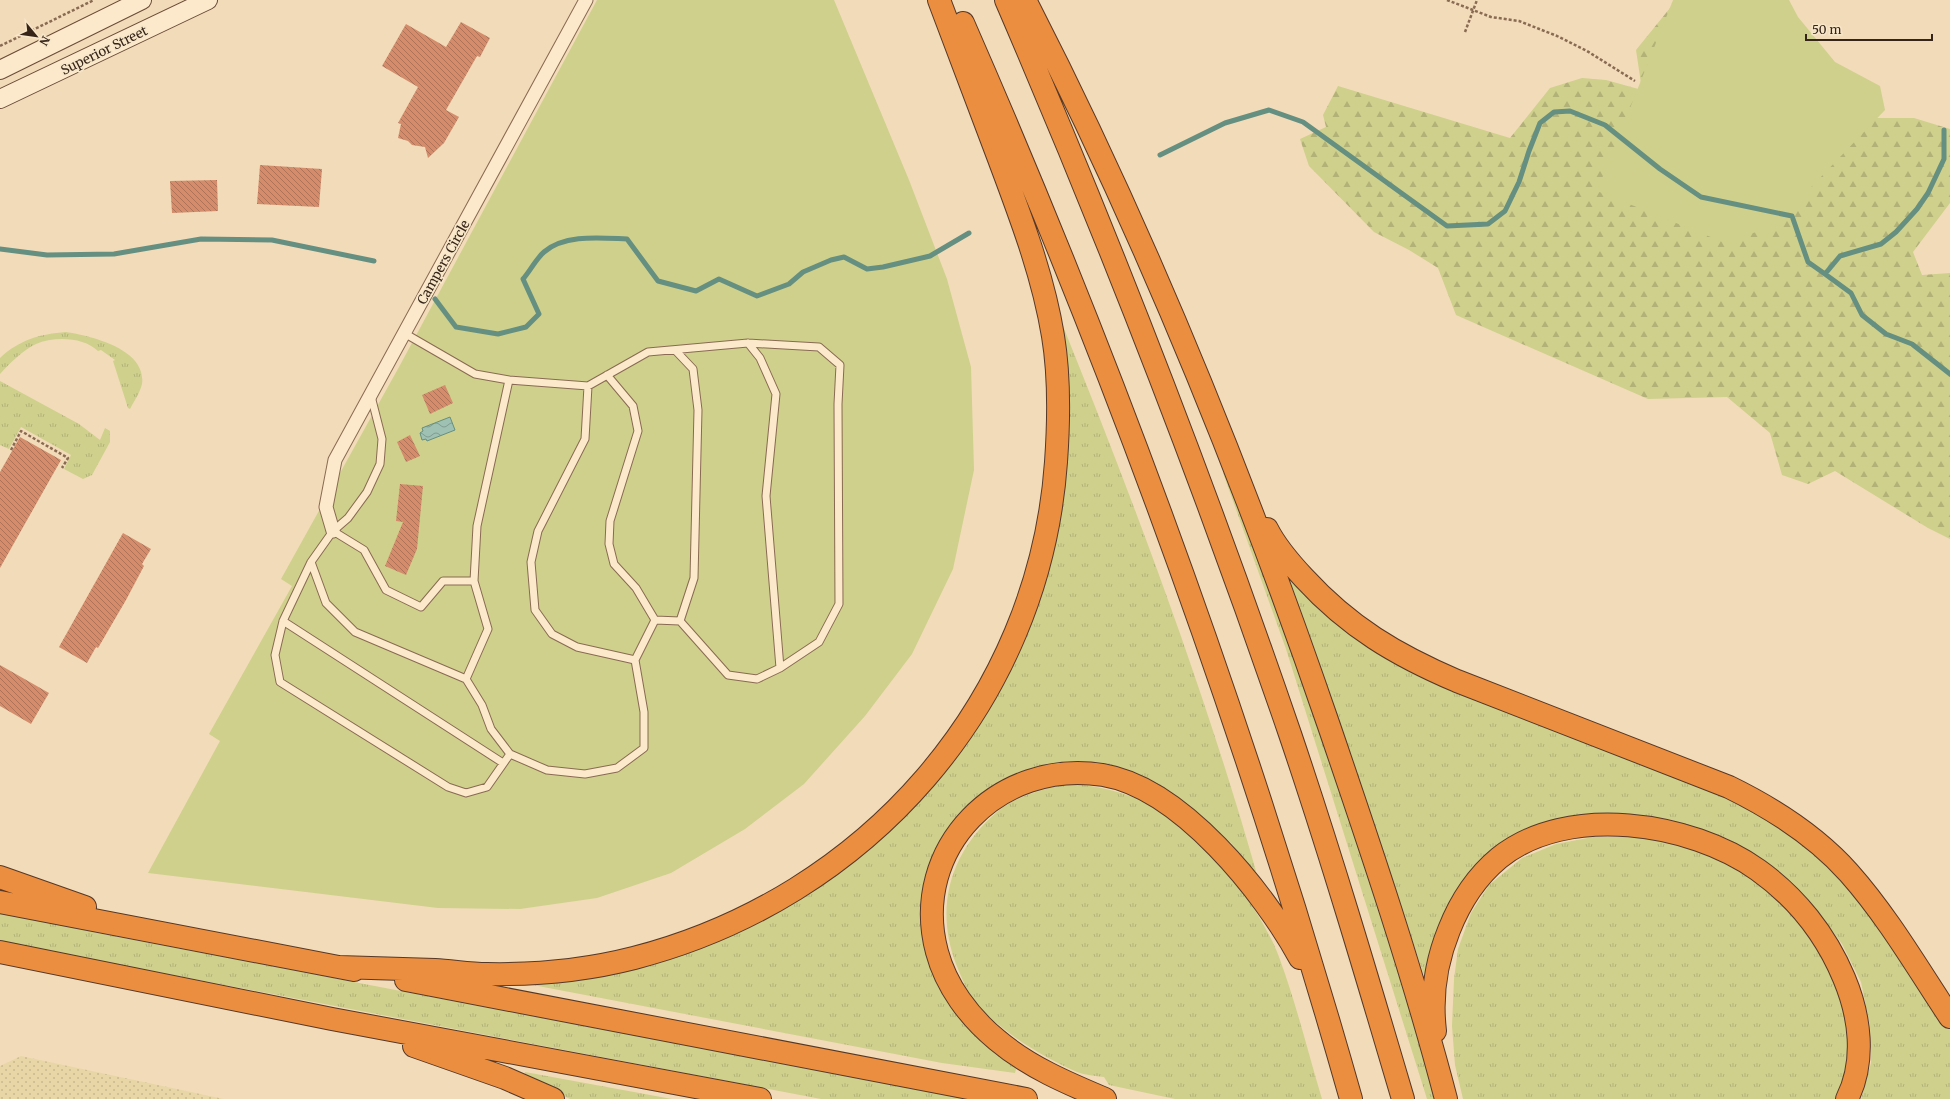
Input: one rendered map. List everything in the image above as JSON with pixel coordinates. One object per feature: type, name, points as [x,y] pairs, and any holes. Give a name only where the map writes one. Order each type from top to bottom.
[{"type":"highway","points":[[339,967],[486,974],[540,973],[592,967],[632,959],[676,946],[720,930],[762,910],[802,886],[840,860],[881,826],[918,787],[947,752],[974,713],[1003,661],[1024,612],[1038,568],[1048,529],[1055,483],[1059,430],[1058,384],[1050,322],[1043,285],[1030,241],[939,0]]},
{"type":"highway","points":[[952,0],[993,93],[1071,283],[1172,548],[1234,722],[1292,900],[1352,1099]]},
{"type":"highway","points":[[1006,0],[1058,120],[1131,299],[1228,558],[1290,737],[1348,914],[1403,1099]]},
{"type":"highway","points":[[1025,0],[1106,168],[1166,303],[1235,468],[1299,637],[1353,796],[1444,1091]]},
{"type":"highway","points":[[1235,468],[1271,536],[1293,566],[1332,606],[1354,624],[1389,648],[1421,666],[1457,681],[1729,787],[1758,801],[1789,820],[1828,852],[1849,872],[1876,905],[1950,1017]]},
{"type":"highway","points":[[1105,1099],[1052,1076],[1021,1059],[996,1040],[973,1017],[957,996],[945,975],[937,952],[932,913],[934,888],[941,864],[952,842],[966,822],[984,805],[1018,784],[1041,776],[1080,772],[1105,775],[1128,782],[1146,791],[1179,813],[1207,836],[1231,861],[1264,900],[1290,938],[1308,972],[1334,1038]]},
{"type":"highway","points":[[1444,1091],[1432,1012],[1437,971],[1445,940],[1454,916],[1466,895],[1477,880],[1500,858],[1521,844],[1544,835],[1575,828],[1607,825],[1639,826],[1686,836],[1730,853],[1758,870],[1779,886],[1801,909],[1821,934],[1837,961],[1852,996],[1858,1021],[1859,1048],[1856,1073],[1847,1099]]},
{"type":"highway","points":[[0,877],[154,932]]},
{"type":"highway","points":[[0,902],[1026,1099]]},
{"type":"highway","points":[[0,952],[332,1019],[760,1099]]},
{"type":"highway","points":[[0,967],[120,977]]},
{"type":"highway","points":[[332,1019],[450,1058],[505,1078],[554,1099]]},
{"type":"main road","points":[[0,70],[142,0]]},
{"type":"main road","name":"Superior Street","points":[[0,100],[208,0]]},
{"type":"street","name":"Campers Circle","points":[[333,531],[326,507],[335,460],[586,0]]},
{"type":"lane","points":[[404,333],[475,374],[509,380],[588,386],[648,352],[748,343],[819,347],[840,365],[838,404],[839,604],[819,642],[780,668],[757,679],[728,675],[680,621],[655,620]]},
{"type":"lane","points":[[748,343],[760,358],[776,394],[766,496],[780,668]]},
{"type":"lane","points":[[675,350],[693,369],[698,410],[694,578],[680,621]]},
{"type":"lane","points":[[607,375],[633,406],[638,431],[610,521],[609,544],[614,564],[636,588],[655,620]]},
{"type":"lane","points":[[466,679],[488,629],[474,581],[477,526],[509,380]]},
{"type":"lane","points":[[588,386],[585,439],[538,531],[531,562],[535,610],[552,634],[577,647],[635,660]]},
{"type":"lane","points":[[371,394],[382,439],[380,464],[367,492],[348,518],[333,531],[311,562],[283,621],[275,655],[280,682],[448,787],[466,793],[487,787],[510,754]]},
{"type":"lane","points":[[333,531],[364,550],[386,590],[421,607],[443,580],[474,581]]},
{"type":"lane","points":[[311,562],[326,603],[355,632],[466,679],[482,705],[491,729],[510,754],[547,770],[585,774],[617,768],[644,748],[644,712],[635,660],[655,620]]},
{"type":"lane","points":[[283,621],[503,763]]},
{"type":"path","points":[[0,46],[94,0]]},
{"type":"path","points":[[1448,0],[1491,17],[1518,21],[1557,36],[1586,51],[1635,81]]},
{"type":"path","points":[[1465,32],[1477,0]]},
{"type":"path","points":[[10,450],[21,431],[68,458],[62,468]]},
{"type":"shaded area","points":[[21,1056],[224,1099],[0,1099],[0,1066]]},
{"type":"green space","points":[[597,0],[834,0],[909,180],[947,279],[971,367],[974,470],[953,569],[912,654],[865,716],[804,784],[745,829],[671,873],[597,898],[520,909],[438,908],[148,873],[220,741],[209,734],[292,586],[281,579],[399,367]]},
{"type":"green space","points":[[1673,0],[1789,0],[1798,17],[1835,62],[1880,86],[1885,110],[1773,227],[1723,242],[1597,191]]},
{"type":"green space","points":[[1670,8],[1833,118],[1914,118],[1950,129],[1950,203],[1913,252],[1922,275],[1950,273],[1950,539],[1928,528],[1835,471],[1808,484],[1782,475],[1770,433],[1727,397],[1648,399],[1456,315],[1438,268],[1409,250],[1374,232],[1309,166],[1300,139],[1326,127],[1323,115],[1338,86],[1510,138],[1550,88],[1582,78],[1606,80],[1642,90],[1636,50]]},
{"type":"green space","points":[[1063,326],[1167,596],[1214,733],[1256,871],[1254,872],[1232,844],[1194,809],[1157,785],[1124,771],[984,796],[923,913],[992,1047],[1016,1069],[1015,1073],[942,1063],[517,982],[666,958],[915,802],[1048,558],[1057,329]]},
{"type":"green space","points":[[66,332],[89,337],[115,346],[127,353],[136,362],[141,372],[142,384],[130,409],[128,408],[113,361],[115,360],[101,350],[98,351],[85,343],[68,339],[43,341],[22,353],[0,374],[0,358],[22,342],[47,334]]},
{"type":"green space","points":[[0,381],[79,424],[100,440],[105,428],[110,431],[110,442],[92,475],[83,479],[64,469],[71,455],[21,427],[9,449],[0,445]]},
{"type":"green space","points":[[1228,471],[1272,591],[1383,917],[1437,1099],[1427,1099],[1286,649],[1223,473]]},
{"type":"green space","points":[[1282,558],[1370,640],[1760,808],[1854,884],[1950,1026],[1950,1099],[1861,1099],[1871,1063],[1870,1026],[1861,982],[1842,944],[1813,905],[1767,862],[1726,838],[1668,819],[1609,814],[1507,842],[1425,978]]},
{"type":"green space","points":[[1067,783],[1109,790],[1149,804],[1168,815],[1188,831],[1226,870],[1258,915],[1270,936],[1279,957],[1322,1099],[1175,1099],[1109,1085],[1104,1077],[1087,1075],[1063,1066],[1020,1041],[994,1021],[973,999],[956,964],[950,942],[947,921],[947,901],[951,881],[958,862],[982,827],[1005,805],[1022,797]]},
{"type":"green space","points":[[1593,837],[1636,837],[1694,848],[1732,865],[1768,889],[1806,928],[1834,975],[1846,1014],[1851,1058],[1837,1099],[1463,1099],[1455,1065],[1452,1026],[1454,979],[1458,949],[1471,913],[1489,885],[1522,858],[1556,844]]},
{"type":"green space","points":[[0,912],[98,933],[965,1099],[821,1099],[0,942]]},
{"type":"green space","points":[[525,1072],[672,1099],[570,1099],[524,1077]]},
{"type":"water","points":[[450,417],[455,430],[427,441],[426,439],[422,440],[420,433],[423,431],[422,428]]},
{"type":"building","points":[[461,22],[490,38],[480,57],[477,56],[446,110],[459,117],[444,143],[428,158],[425,147],[412,145],[408,141],[398,138],[401,124],[398,123],[418,87],[382,66],[406,24],[446,47]]},
{"type":"building","points":[[260,165],[322,169],[319,207],[257,204]]},
{"type":"building","points":[[217,180],[218,211],[172,213],[170,181]]},
{"type":"building","points":[[445,385],[453,403],[430,414],[422,395]]},
{"type":"building","points":[[410,435],[420,456],[406,462],[397,442]]},
{"type":"building","points":[[20,437],[61,460],[0,568],[0,472]]},
{"type":"building","points":[[400,484],[423,486],[417,549],[406,575],[385,566],[403,522],[396,521]]},
{"type":"building","points":[[123,533],[151,549],[142,564],[144,566],[126,600],[98,648],[96,647],[87,663],[59,647]]},
{"type":"building","points":[[0,665],[49,693],[31,724],[0,706]]},
{"type":"waterway","points":[[1160,155],[1225,123],[1269,110],[1303,122],[1447,226],[1488,224],[1505,211],[1519,182],[1540,123],[1554,112],[1570,111],[1605,125],[1660,169],[1701,197],[1792,216],[1808,262],[1825,274],[1840,256],[1881,244],[1896,232],[1917,209],[1928,193],[1944,159],[1944,130]]},
{"type":"waterway","points":[[435,299],[456,327],[498,334],[526,327],[539,314],[523,279],[544,252],[552,246],[562,242],[583,238],[627,239],[658,281],[696,291],[719,279],[757,296],[789,284],[803,272],[831,260],[844,257],[867,269],[883,267],[930,256],[969,233]]},
{"type":"waterway","points":[[0,249],[47,255],[114,254],[201,239],[272,240],[374,261]]},
{"type":"waterway","points":[[1825,274],[1851,293],[1862,315],[1886,334],[1912,344],[1950,374]]}]
